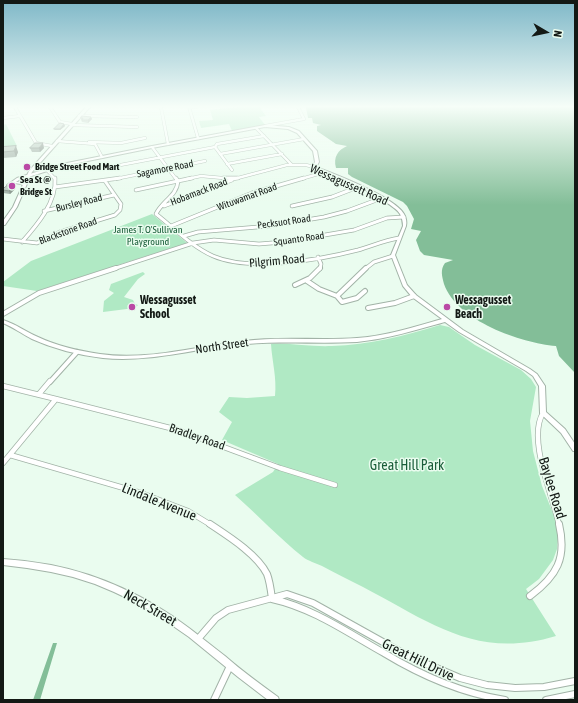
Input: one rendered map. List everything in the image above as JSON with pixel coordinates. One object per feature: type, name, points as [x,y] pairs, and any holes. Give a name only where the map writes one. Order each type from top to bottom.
[{"type":"main road","points":[[3,224],[15,207],[28,176],[57,141]]},
{"type":"street","points":[[34,140],[36,143],[52,146]]},
{"type":"street","points":[[57,141],[121,143],[136,140]]},
{"type":"street","points":[[167,140],[168,144]]},
{"type":"street","points":[[9,185],[18,179],[102,156],[189,140]]},
{"type":"street","points":[[115,166],[215,147],[217,144],[242,140]]},
{"type":"street","points":[[268,140],[291,164]]},
{"type":"street","points":[[220,154],[299,140]]},
{"type":"street","points":[[305,140],[316,151],[317,164],[314,167]]},
{"type":"street","points":[[89,142],[95,144],[102,156]]},
{"type":"street","points":[[152,147],[178,180],[177,188],[163,206]]},
{"type":"street","points":[[215,147],[232,170]]},
{"type":"street","points":[[227,164],[282,154]]},
{"type":"street","name":"Sagamore Road","points":[[55,187],[105,181],[205,162]]},
{"type":"street","name":"Wessagussett Road","points":[[136,190],[178,180],[205,176],[234,179],[291,164],[314,167],[382,198],[394,206],[404,217]]},
{"type":"street","points":[[22,242],[44,212],[55,187],[55,178],[47,170]]},
{"type":"street","name":"Wituwamat Road","points":[[171,226],[252,193],[325,172]]},
{"type":"street","points":[[3,187],[28,176]]},
{"type":"street","points":[[223,178],[224,183]]},
{"type":"street","name":"Hobamack Road","points":[[163,206],[234,179]]},
{"type":"street","name":"Blackstone Road","points":[[3,238],[37,243],[60,232],[119,213],[122,207],[118,198],[114,195],[105,181]]},
{"type":"street","points":[[15,183],[22,183],[25,185]]},
{"type":"street","points":[[292,206],[332,197],[358,187]]},
{"type":"street","name":"Bursley Road","points":[[44,212],[114,195]]},
{"type":"street","name":"Pecksuot Road","points":[[184,236],[198,232],[291,222],[343,213],[382,198]]},
{"type":"street","name":"Pilgrim Road","points":[[163,206],[156,214],[193,243],[218,258],[241,263],[272,263],[318,257],[358,250],[399,238]]},
{"type":"street","points":[[404,217],[405,224],[394,250],[394,256],[405,285],[414,296],[446,320],[537,377],[542,386],[543,413],[563,431],[575,449]]},
{"type":"street","name":"Squanto Road","points":[[193,243],[214,240],[259,244],[284,242],[354,230],[387,218],[404,217]]},
{"type":"street","points":[[3,314],[39,293],[193,243]]},
{"type":"street","points":[[337,296],[366,266],[376,261],[394,256]]},
{"type":"street","points":[[295,285],[307,281],[321,266],[318,257]]},
{"type":"street","points":[[307,281],[319,289],[337,296],[342,302],[357,298],[365,291]]},
{"type":"street","points":[[368,308],[395,303],[414,296]]},
{"type":"street","name":"North Street","points":[[3,321],[40,340],[77,352],[121,358],[141,357],[245,342],[286,340],[358,340],[394,334],[446,320]]},
{"type":"street","points":[[39,394],[77,352]]},
{"type":"street","name":"Bradley Road","points":[[3,386],[122,414],[178,430],[273,465],[335,485]]},
{"type":"street","points":[[3,463],[56,399]]},
{"type":"street","name":"Baylee Road","points":[[530,596],[542,590],[558,574],[566,556],[566,536],[541,462],[538,427],[543,413]]},
{"type":"street","name":"Lindale Avenue","points":[[10,455],[66,472],[117,485],[173,505],[199,517],[222,531],[241,546],[257,562],[266,574],[270,584],[272,599]]},
{"type":"street","name":"Neck Street","points":[[3,562],[53,568],[94,580],[151,607],[180,625],[275,700]]},
{"type":"street","name":"Great Hill Drive","points":[[198,640],[222,614],[237,607],[272,599],[286,594],[296,596],[343,619],[378,640],[436,671],[457,679],[486,686],[510,689],[537,689],[575,681]]},
{"type":"street","name":"Great Hill Drive","points":[[272,599],[298,606],[329,621],[430,679],[472,694],[505,700]]},
{"type":"street","points":[[214,700],[230,666]]},
{"type":"street","points":[[546,700],[575,694]]},
{"type":"green space","points":[[3,140],[14,140],[17,146],[3,147]]},
{"type":"green space","name":"James T. O'Sullivan Playground","points":[[152,214],[187,243],[37,291],[3,286],[3,282],[31,261]]},
{"type":"green space","points":[[143,272],[145,274],[138,279],[124,297],[133,300],[135,304],[138,305],[135,308],[103,312],[104,301],[114,293],[109,290],[111,284]]},
{"type":"green space","name":"Great Hill Park","points":[[440,325],[449,327],[475,345],[521,370],[531,379],[536,387],[530,421],[533,451],[542,486],[557,523],[558,536],[557,549],[553,560],[539,579],[526,589],[556,636],[527,642],[502,643],[477,640],[455,634],[432,624],[305,558],[285,542],[235,495],[273,472],[278,464],[222,440],[232,422],[219,412],[229,397],[247,398],[275,396],[275,376],[271,344],[324,346],[359,344],[400,336]]},
{"type":"shaded area","points":[[330,140],[575,140],[575,373],[559,356],[556,346],[542,344],[509,335],[492,328],[462,309],[451,297],[444,284],[442,276],[442,268],[445,263],[453,260],[424,255],[420,251],[416,240],[421,231],[411,229],[414,219],[403,202],[352,177],[348,174],[348,168],[336,168],[335,160],[337,154],[347,146],[336,144]]},
{"type":"shaded area","points":[[53,643],[57,643],[40,700],[33,700]]},
{"type":"building","points":[[35,143],[43,143],[39,148],[30,148]]},
{"type":"building","points":[[16,146],[14,151],[3,152],[3,147]]},
{"type":"building","points":[[7,186],[14,186],[9,191],[3,190]]},
{"type":"place","name":"Bridge Street Food Mart","points":[[27,167]]},
{"type":"place","name":"Sea St @ Bridge St","points":[[12,186]]},
{"type":"place","name":"Wessagusset School","points":[[132,307]]},
{"type":"place","name":"Wessagusset Beach","points":[[447,307]]}]
